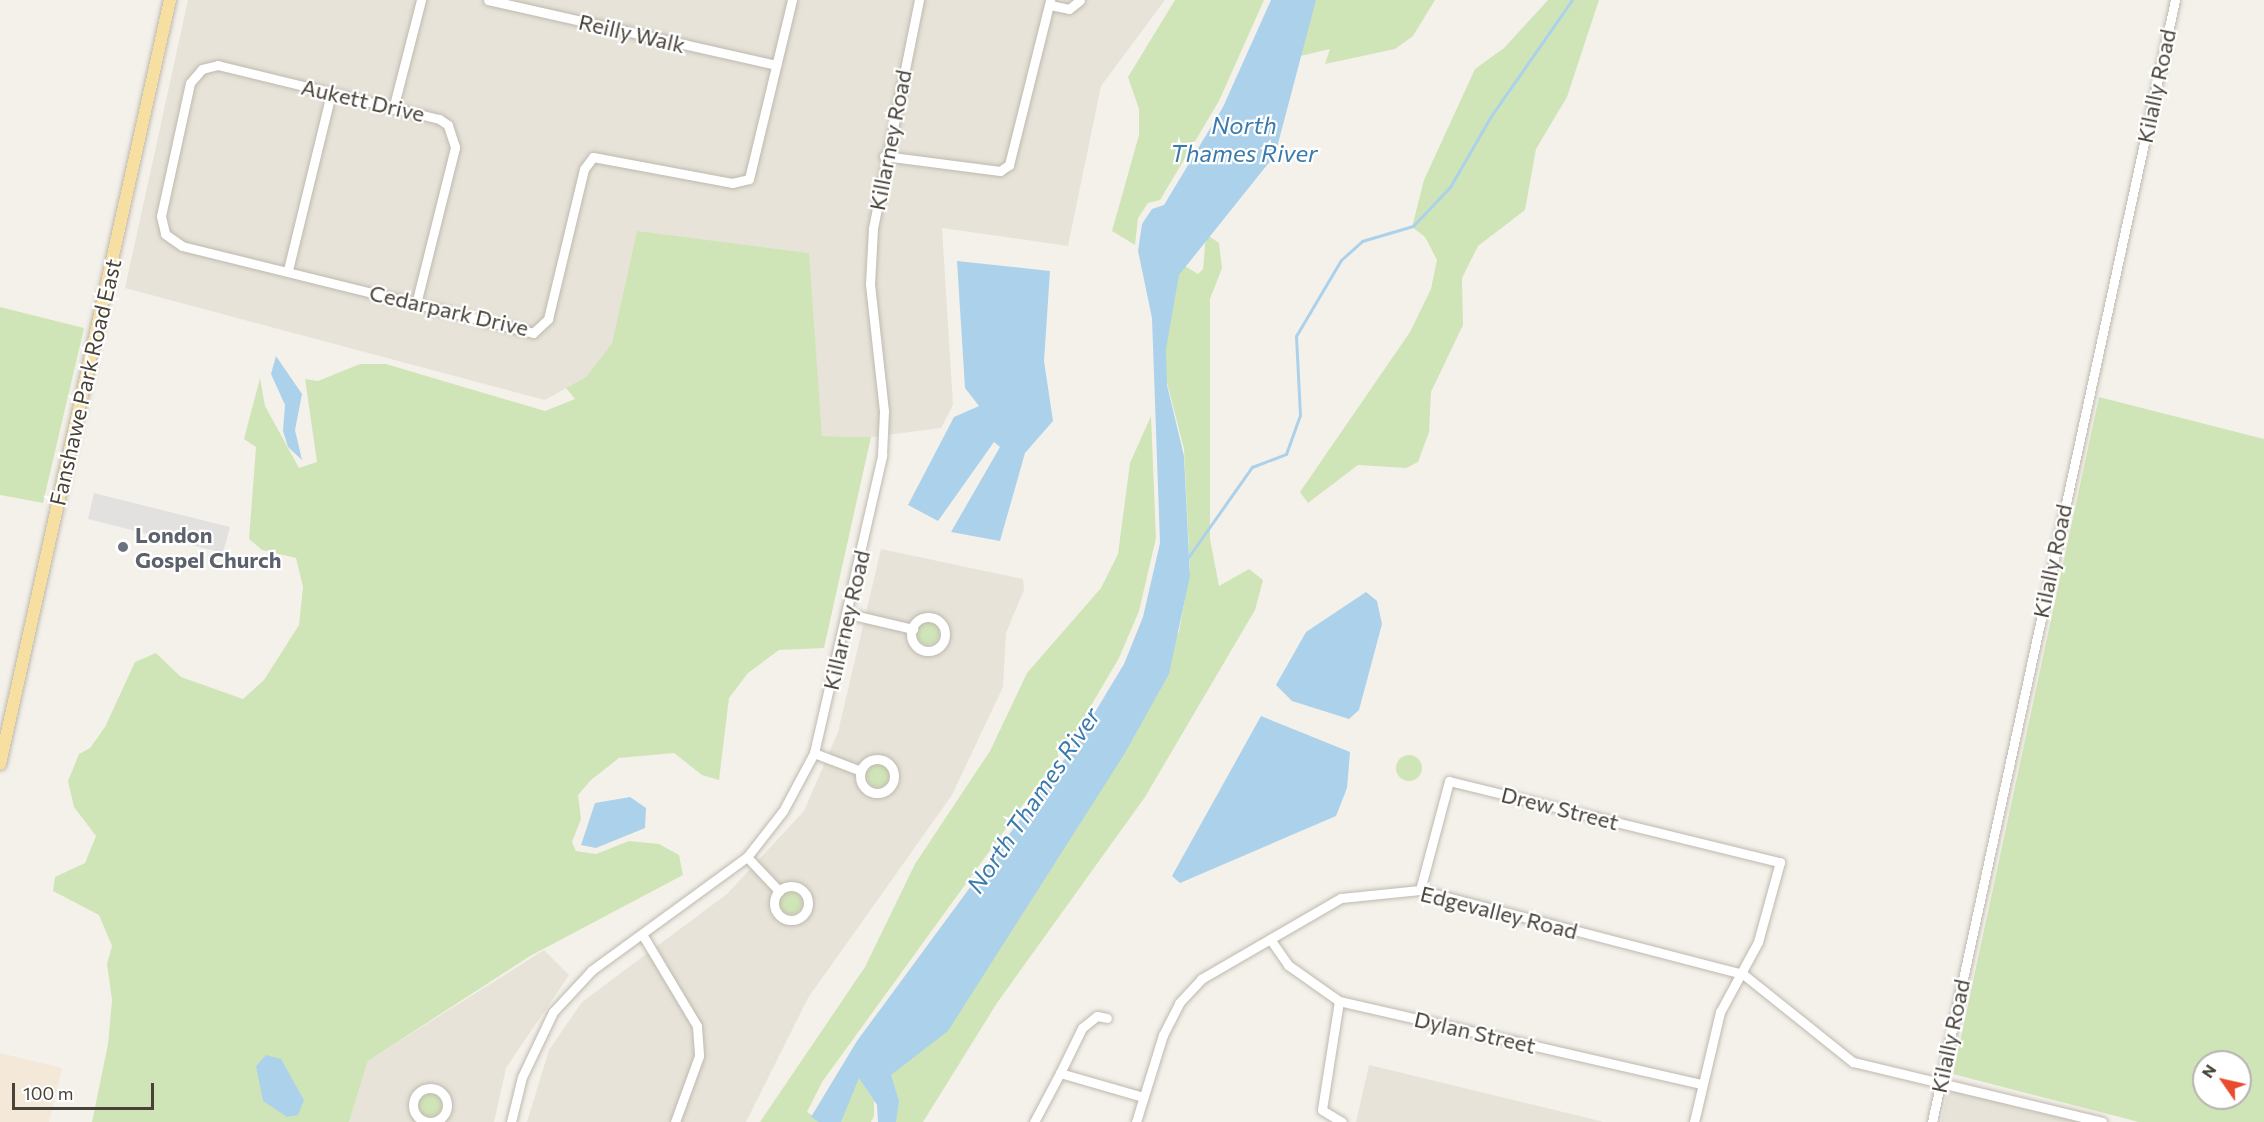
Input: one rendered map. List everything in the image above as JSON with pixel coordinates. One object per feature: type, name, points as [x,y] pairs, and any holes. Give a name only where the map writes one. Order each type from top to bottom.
[{"type":"main road","name":"Fanshawe Park Road East","points":[[0,764],[170,0]]},
{"type":"street","points":[[393,109],[421,0]]},
{"type":"street","name":"Reilly Walk","points":[[488,0],[776,65]]},
{"type":"street","name":"Cedarpark Drive","points":[[165,234],[182,246],[288,270],[533,333],[544,327],[584,169],[593,157],[732,183],[749,178],[792,0]]},
{"type":"street","name":"Killarney Road","points":[[511,1122],[522,1077],[553,1012],[592,970],[747,857],[783,811],[814,753],[849,614],[882,455],[884,411],[870,284],[884,156],[919,0]]},
{"type":"street","points":[[884,156],[1000,171],[1009,165],[1050,3],[1069,9],[1080,0]]},
{"type":"street","name":"Kilally Road","points":[[1932,1122],[2175,0]]},
{"type":"street","name":"Aukett Drive","points":[[165,234],[161,216],[188,94],[202,69],[218,64],[393,109],[439,118],[454,135],[416,304]]},
{"type":"street","points":[[288,270],[331,93]]},
{"type":"street","points":[[849,614],[913,628]]},
{"type":"street","points":[[814,753],[861,771]]},
{"type":"street","name":"Drew Street","points":[[1420,890],[1449,781],[1780,862],[1758,942],[1743,974]]},
{"type":"street","points":[[747,857],[779,891]]},
{"type":"street","name":"Edgevalley Road","points":[[1136,1122],[1143,1097],[1179,1003],[1201,979],[1341,898],[1420,890],[1743,974],[1853,1062],[2102,1122]]},
{"type":"street","points":[[642,934],[697,1026],[699,1056],[675,1122]]},
{"type":"street","name":"Dylan Street","points":[[1270,939],[1288,965],[1339,1001],[1702,1084]]},
{"type":"street","points":[[1694,1122],[1720,1012],[1743,974]]},
{"type":"street","points":[[1339,1001],[1322,1110],[1342,1122]]},
{"type":"street","points":[[1034,1122],[1082,1028],[1097,1016],[1107,1018]]},
{"type":"street","points":[[1060,1073],[1143,1097]]},
{"type":"shaded area","points":[[188,0],[1165,0],[1101,86],[1068,246],[942,228],[953,405],[941,428],[871,437],[822,436],[808,253],[637,232],[612,343],[586,377],[545,400],[125,288]]},
{"type":"shaded area","points":[[94,493],[230,527],[223,553],[88,519]]},
{"type":"shaded area","points":[[881,549],[1023,579],[1024,590],[1006,633],[1003,687],[952,795],[808,998],[746,1122],[527,1122],[549,1050],[582,1002],[727,894],[804,811],[838,732]]},
{"type":"shaded area","points":[[544,950],[569,975],[506,1068],[494,1122],[349,1122],[368,1061]]},
{"type":"shaded area","points":[[0,1053],[62,1068],[49,1122],[0,1122]]},
{"type":"shaded area","points":[[1369,1065],[1604,1122],[1356,1122]]},
{"type":"shaded area","points":[[1956,1090],[2080,1122],[1941,1122],[1947,1095]]},
{"type":"green space","points":[[1175,0],[1264,0],[1219,101],[1160,200],[1148,203],[1138,218],[1135,245],[1112,231],[1139,135],[1139,109],[1128,77]]},
{"type":"green space","points":[[1313,0],[1435,0],[1413,36],[1395,49],[1325,64],[1330,49],[1296,57]]},
{"type":"green space","points":[[1548,0],[1599,0],[1567,97],[1536,149],[1525,210],[1478,246],[1462,278],[1463,325],[1431,392],[1429,432],[1418,462],[1406,468],[1358,465],[1308,503],[1300,492],[1410,332],[1431,289],[1437,260],[1425,237],[1412,227],[1424,180],[1475,69],[1504,48]]},
{"type":"green space","points":[[637,231],[809,253],[822,436],[871,437],[824,648],[779,650],[748,673],[729,698],[719,780],[702,775],[674,753],[619,758],[591,780],[578,795],[581,819],[572,842],[576,851],[596,854],[629,841],[659,844],[679,855],[683,875],[530,956],[368,1061],[349,1122],[92,1122],[108,1044],[112,1000],[107,964],[112,946],[99,915],[53,891],[55,877],[85,863],[96,836],[74,807],[68,781],[79,754],[90,748],[105,727],[135,662],[156,653],[181,677],[243,699],[264,680],[299,625],[303,587],[296,558],[262,550],[249,539],[256,447],[244,439],[260,378],[265,406],[299,468],[317,462],[305,379],[318,381],[360,364],[386,364],[545,411],[575,399],[566,388],[586,377],[612,343]]},
{"type":"green space","points":[[1206,234],[1219,243],[1222,268],[1210,299],[1210,539],[1219,586],[1249,569],[1263,580],[1255,610],[1145,797],[997,1003],[923,1122],[893,1122],[896,1096],[889,1070],[1179,632],[1190,570],[1184,449],[1166,379],[1165,343],[1177,271],[1185,266],[1198,274],[1203,269]]},
{"type":"green space","points":[[0,307],[84,328],[43,503],[0,495]]},
{"type":"green space","points":[[2099,397],[2264,439],[2264,1122],[2139,1122],[1953,1074]]},
{"type":"green space","points":[[1151,416],[1156,538],[1139,611],[1119,658],[1073,736],[822,1082],[807,1112],[822,1122],[760,1122],[865,967],[915,864],[990,751],[1027,673],[1101,588],[1118,554],[1130,463]]},
{"type":"green space","points":[[928,622],[936,625],[939,633],[936,641],[928,644],[920,641],[917,633],[920,625]]},
{"type":"green space","points":[[1409,755],[1418,759],[1422,768],[1418,777],[1409,781],[1400,777],[1396,768],[1400,759]]},
{"type":"green space","points":[[878,765],[886,768],[889,776],[886,784],[878,787],[870,784],[867,776],[870,768]]},
{"type":"green space","points":[[791,892],[799,895],[802,903],[799,911],[791,914],[783,911],[780,903],[783,895]]},
{"type":"green space","points":[[856,1073],[874,1100],[874,1116],[871,1122],[837,1122]]},
{"type":"green space","points":[[430,1094],[438,1097],[441,1105],[438,1113],[430,1116],[422,1113],[419,1105],[422,1097]]},
{"type":"water","name":"North Thames River","points":[[1271,0],[1316,0],[1275,155],[1179,275],[1166,349],[1167,385],[1184,456],[1190,576],[1169,674],[1125,753],[948,1031],[891,1075],[899,1101],[896,1122],[878,1122],[877,1105],[859,1078],[841,1122],[819,1122],[811,1117],[857,1041],[1077,742],[1124,664],[1143,617],[1160,543],[1152,318],[1138,251],[1142,224],[1152,209],[1164,205],[1223,107]]},
{"type":"water","points":[[957,261],[1050,271],[1044,361],[1053,421],[1025,453],[1000,541],[951,532],[1000,447],[994,442],[938,521],[908,505],[954,417],[979,406],[965,388]]},
{"type":"water","points":[[276,356],[302,394],[295,430],[302,460],[288,447],[283,431],[285,405],[271,374]]},
{"type":"water","points":[[1366,592],[1377,601],[1382,624],[1359,710],[1349,719],[1292,701],[1276,685],[1306,632]]},
{"type":"water","points":[[1261,716],[1350,752],[1347,788],[1336,816],[1180,883],[1172,876]]},
{"type":"water","points":[[630,797],[646,808],[645,828],[596,848],[581,845],[595,803]]},
{"type":"water","points":[[266,1055],[281,1059],[304,1100],[298,1115],[287,1117],[263,1101],[256,1066]]},
{"type":"waterway","points":[[1187,559],[1252,467],[1286,454],[1300,415],[1296,336],[1341,260],[1362,241],[1413,226],[1450,187],[1491,116],[1572,0]]},
{"type":"place","name":"London Gospel Church","points":[[123,547]]}]
